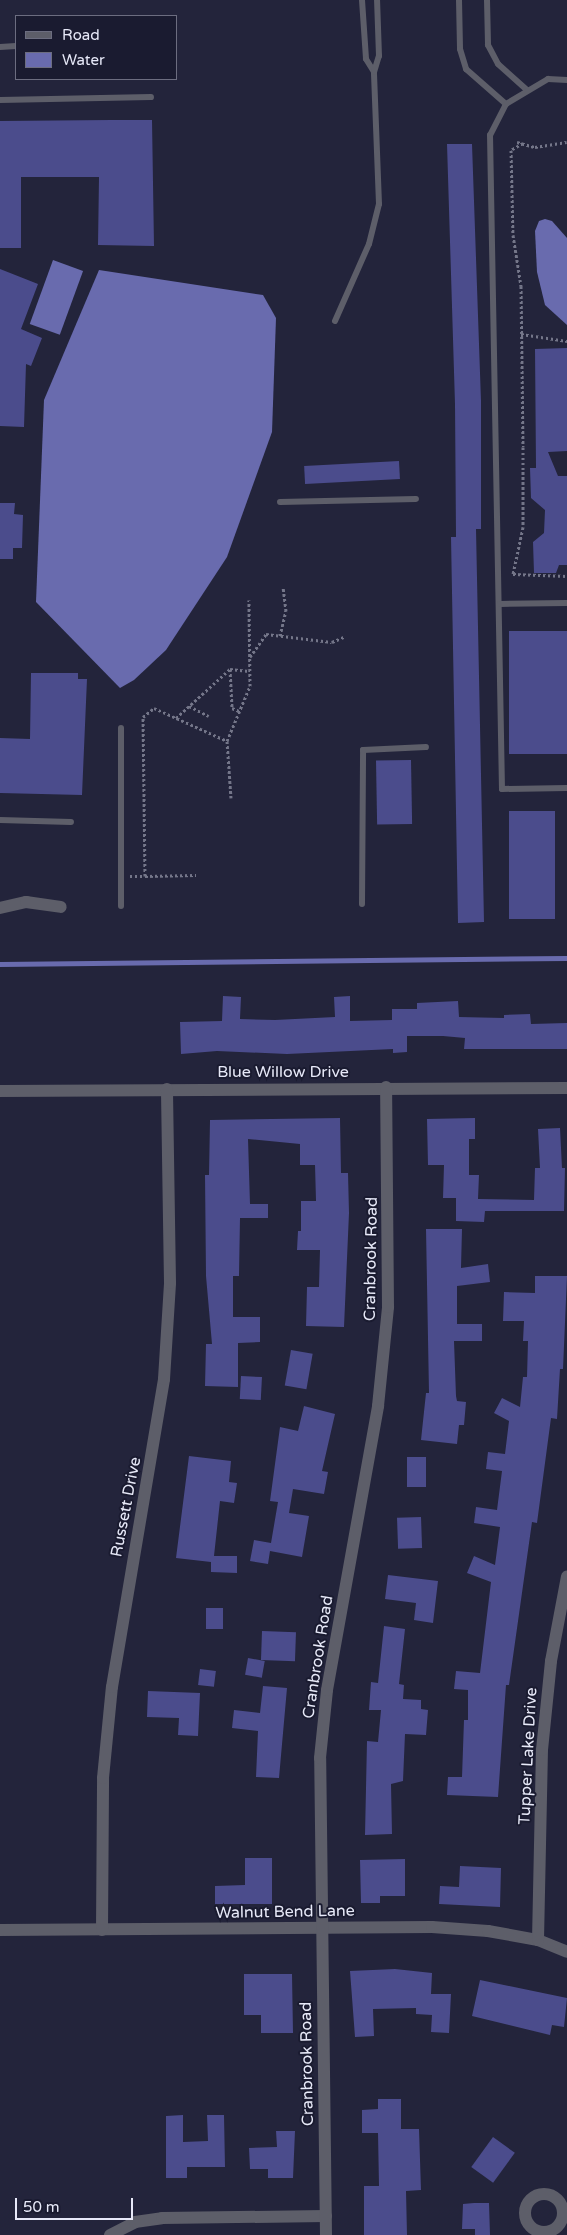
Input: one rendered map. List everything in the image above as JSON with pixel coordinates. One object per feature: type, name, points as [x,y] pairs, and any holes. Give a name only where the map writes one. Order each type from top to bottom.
[{"type":"street","points":[[0,908],[26,902],[62,907]]},
{"type":"street","name":"Blue Willow Drive","points":[[0,1091],[386,1087],[567,1088]]},
{"type":"street","name":"Cranbrook Road","points":[[326,2235],[320,1758],[328,1690],[378,1406],[388,1307],[386,1087]]},
{"type":"street","name":"Russett Drive","points":[[102,1930],[104,1778],[112,1688],[164,1379],[170,1283],[167,1089]]},
{"type":"street","name":"Tupper Lake Drive","points":[[538,1940],[542,1750],[551,1661],[567,1576]]},
{"type":"street","name":"Walnut Bend Lane","points":[[0,1930],[321,1927],[488,1930],[538,1940],[567,1952]]},
{"type":"street","points":[[110,2235],[135,2222],[162,2218],[326,2216]]},
{"type":"lane","points":[[362,0],[366,58],[374,72]]},
{"type":"lane","points":[[334,321],[370,244],[379,204],[374,72],[379,56],[376,0]]},
{"type":"lane","points":[[459,0],[460,49],[466,69],[506,104]]},
{"type":"lane","points":[[487,0],[488,45],[498,64],[527,90]]},
{"type":"lane","points":[[0,46],[15,46]]},
{"type":"lane","points":[[567,80],[548,80],[527,90],[506,104],[490,134],[502,789],[567,788]]},
{"type":"lane","points":[[0,100],[151,97]]},
{"type":"lane","points":[[280,502],[416,499]]},
{"type":"lane","points":[[500,604],[567,602]]},
{"type":"lane","points":[[121,728],[121,906]]},
{"type":"lane","points":[[362,904],[363,750],[426,747]]},
{"type":"lane","points":[[0,820],[71,822]]},
{"type":"path","points":[[517,142],[543,147],[567,142]]},
{"type":"path","points":[[523,143],[511,150],[513,235],[521,286],[523,527],[514,574],[567,576]]},
{"type":"path","points":[[521,334],[567,340]]},
{"type":"path","points":[[280,636],[286,611],[283,588]]},
{"type":"path","points":[[231,798],[227,741],[250,686],[249,600]]},
{"type":"path","points":[[250,657],[266,634],[332,642],[344,637]]},
{"type":"path","points":[[176,718],[230,669],[250,671]]},
{"type":"path","points":[[230,669],[232,708],[239,711]]},
{"type":"path","points":[[189,706],[208,716]]},
{"type":"path","points":[[145,876],[143,717],[154,708],[227,741]]},
{"type":"path","points":[[121,876],[196,875]]},
{"type":"water","points":[[545,219],[552,221],[567,238],[567,325],[545,305],[537,272],[535,231],[539,221]]},
{"type":"water","points":[[53,260],[83,271],[60,335],[30,324]]},
{"type":"water","points":[[99,270],[263,295],[276,318],[272,432],[227,557],[166,650],[134,680],[120,688],[36,602],[44,400]]},
{"type":"building","points":[[152,120],[154,246],[98,245],[99,177],[21,177],[21,248],[0,248],[0,121]]},
{"type":"building","points":[[447,144],[472,144],[481,401],[481,529],[476,529],[484,922],[458,923],[451,537],[456,537],[455,404]]},
{"type":"building","points":[[0,269],[38,284],[21,329],[42,338],[31,366],[26,364],[24,427],[0,426]]},
{"type":"building","points":[[567,348],[567,451],[548,452],[558,476],[567,476],[567,565],[559,565],[556,573],[534,573],[533,542],[544,533],[545,510],[531,498],[530,468],[536,468],[535,349]]},
{"type":"building","points":[[399,461],[400,479],[305,484],[304,466]]},
{"type":"building","points":[[0,503],[15,503],[14,514],[23,515],[22,548],[13,548],[13,559],[0,559]]},
{"type":"building","points":[[509,631],[567,631],[567,754],[509,754]]},
{"type":"building","points":[[31,673],[78,673],[78,679],[87,679],[82,795],[0,793],[0,738],[30,739]]},
{"type":"building","points":[[411,760],[412,824],[377,825],[376,761]]},
{"type":"building","points":[[509,811],[555,811],[555,919],[509,919]]},
{"type":"building","points":[[223,996],[241,997],[240,1019],[275,1020],[335,1017],[334,997],[350,996],[350,1021],[392,1020],[392,1009],[417,1009],[417,1003],[458,1001],[459,1017],[504,1018],[504,1015],[530,1014],[531,1024],[567,1023],[567,1049],[464,1049],[465,1038],[407,1036],[407,1052],[393,1053],[393,1049],[287,1054],[217,1051],[181,1054],[180,1022],[222,1021]]},
{"type":"building","points":[[340,1118],[341,1173],[348,1173],[349,1213],[344,1327],[306,1326],[307,1287],[319,1287],[320,1250],[297,1250],[298,1231],[301,1231],[301,1201],[316,1201],[315,1165],[300,1165],[300,1144],[248,1139],[250,1204],[268,1204],[268,1218],[240,1218],[239,1276],[233,1276],[233,1317],[260,1317],[260,1342],[238,1343],[238,1387],[205,1386],[206,1344],[212,1344],[206,1276],[205,1175],[209,1175],[210,1120]]},
{"type":"building","points":[[475,1118],[475,1139],[469,1139],[469,1175],[479,1175],[478,1199],[534,1200],[535,1168],[540,1168],[538,1129],[560,1128],[562,1168],[565,1168],[564,1211],[485,1211],[484,1222],[456,1221],[456,1198],[443,1198],[444,1165],[428,1165],[427,1119]]},
{"type":"building","points":[[426,1229],[462,1229],[461,1268],[488,1264],[490,1282],[457,1286],[457,1324],[482,1324],[482,1341],[454,1341],[456,1396],[457,1401],[466,1402],[464,1425],[459,1425],[457,1444],[421,1440],[426,1393],[429,1393]]},
{"type":"building","points":[[535,1276],[567,1276],[563,1369],[560,1369],[557,1419],[551,1418],[537,1523],[532,1522],[509,1685],[506,1685],[498,1797],[447,1795],[448,1777],[462,1777],[464,1720],[468,1720],[468,1690],[454,1689],[456,1671],[480,1673],[491,1582],[467,1573],[474,1556],[495,1565],[500,1527],[474,1523],[476,1507],[497,1510],[502,1471],[486,1469],[488,1452],[505,1454],[509,1421],[494,1413],[502,1398],[520,1407],[523,1377],[527,1377],[528,1341],[523,1341],[524,1321],[503,1321],[504,1292],[535,1293]]},
{"type":"building","points":[[291,1350],[313,1354],[306,1389],[285,1385]]},
{"type":"building","points":[[241,1376],[262,1377],[261,1400],[240,1399]]},
{"type":"building","points":[[304,1406],[335,1414],[322,1471],[328,1472],[324,1494],[293,1489],[289,1513],[309,1516],[302,1557],[270,1551],[268,1564],[250,1561],[254,1540],[271,1543],[278,1502],[270,1501],[280,1427],[298,1431]]},
{"type":"building","points":[[189,1456],[231,1461],[229,1482],[237,1483],[234,1503],[220,1501],[214,1556],[237,1556],[237,1573],[211,1572],[211,1562],[176,1558]]},
{"type":"building","points":[[407,1457],[426,1457],[426,1487],[407,1487]]},
{"type":"building","points":[[421,1517],[422,1548],[398,1549],[397,1518]]},
{"type":"building","points":[[388,1575],[438,1581],[433,1623],[414,1620],[416,1603],[385,1599]]},
{"type":"building","points":[[206,1608],[223,1608],[223,1629],[206,1629]]},
{"type":"building","points":[[384,1626],[405,1629],[399,1684],[404,1685],[403,1699],[421,1700],[421,1709],[428,1710],[426,1735],[405,1734],[403,1781],[391,1784],[392,1834],[365,1835],[367,1741],[378,1742],[381,1710],[369,1710],[371,1682],[378,1683]]},
{"type":"building","points":[[262,1631],[296,1632],[295,1661],[261,1660]]},
{"type":"building","points":[[248,1658],[265,1661],[262,1678],[245,1675]]},
{"type":"building","points":[[200,1669],[216,1671],[214,1687],[198,1685]]},
{"type":"building","points":[[263,1686],[287,1688],[279,1778],[256,1777],[258,1731],[232,1728],[234,1710],[260,1713]]},
{"type":"building","points":[[148,1691],[200,1693],[198,1736],[178,1735],[179,1718],[147,1717]]},
{"type":"building","points":[[245,1858],[272,1858],[272,1904],[215,1904],[215,1886],[245,1885]]},
{"type":"building","points":[[405,1859],[405,1896],[380,1896],[380,1903],[361,1903],[360,1860]]},
{"type":"building","points":[[460,1866],[501,1868],[500,1907],[439,1904],[440,1886],[459,1887]]},
{"type":"building","points":[[395,1969],[432,1973],[431,1994],[451,1994],[449,2033],[431,2032],[432,2015],[416,2014],[416,2008],[373,2009],[374,2036],[355,2037],[350,1971]]},
{"type":"building","points":[[244,1974],[292,1974],[293,2033],[261,2033],[261,2015],[244,2015]]},
{"type":"building","points":[[480,1980],[567,1998],[564,2027],[552,2025],[550,2035],[472,2016]]},
{"type":"building","points":[[378,2099],[401,2099],[401,2129],[419,2129],[421,2190],[406,2191],[407,2235],[364,2235],[364,2186],[379,2186],[378,2133],[362,2133],[362,2110],[378,2109]]},
{"type":"building","points":[[183,2115],[183,2142],[208,2141],[207,2115],[224,2115],[225,2167],[187,2167],[187,2178],[166,2178],[166,2116]]},
{"type":"building","points":[[276,2131],[295,2131],[293,2178],[268,2178],[268,2169],[250,2169],[249,2148],[277,2147]]},
{"type":"building","points":[[493,2137],[515,2153],[493,2183],[471,2167]]},
{"type":"building","points":[[489,2203],[490,2235],[475,2235],[475,2229],[462,2229],[463,2204]]},
{"type":"waterway","points":[[0,964],[567,958]]}]
